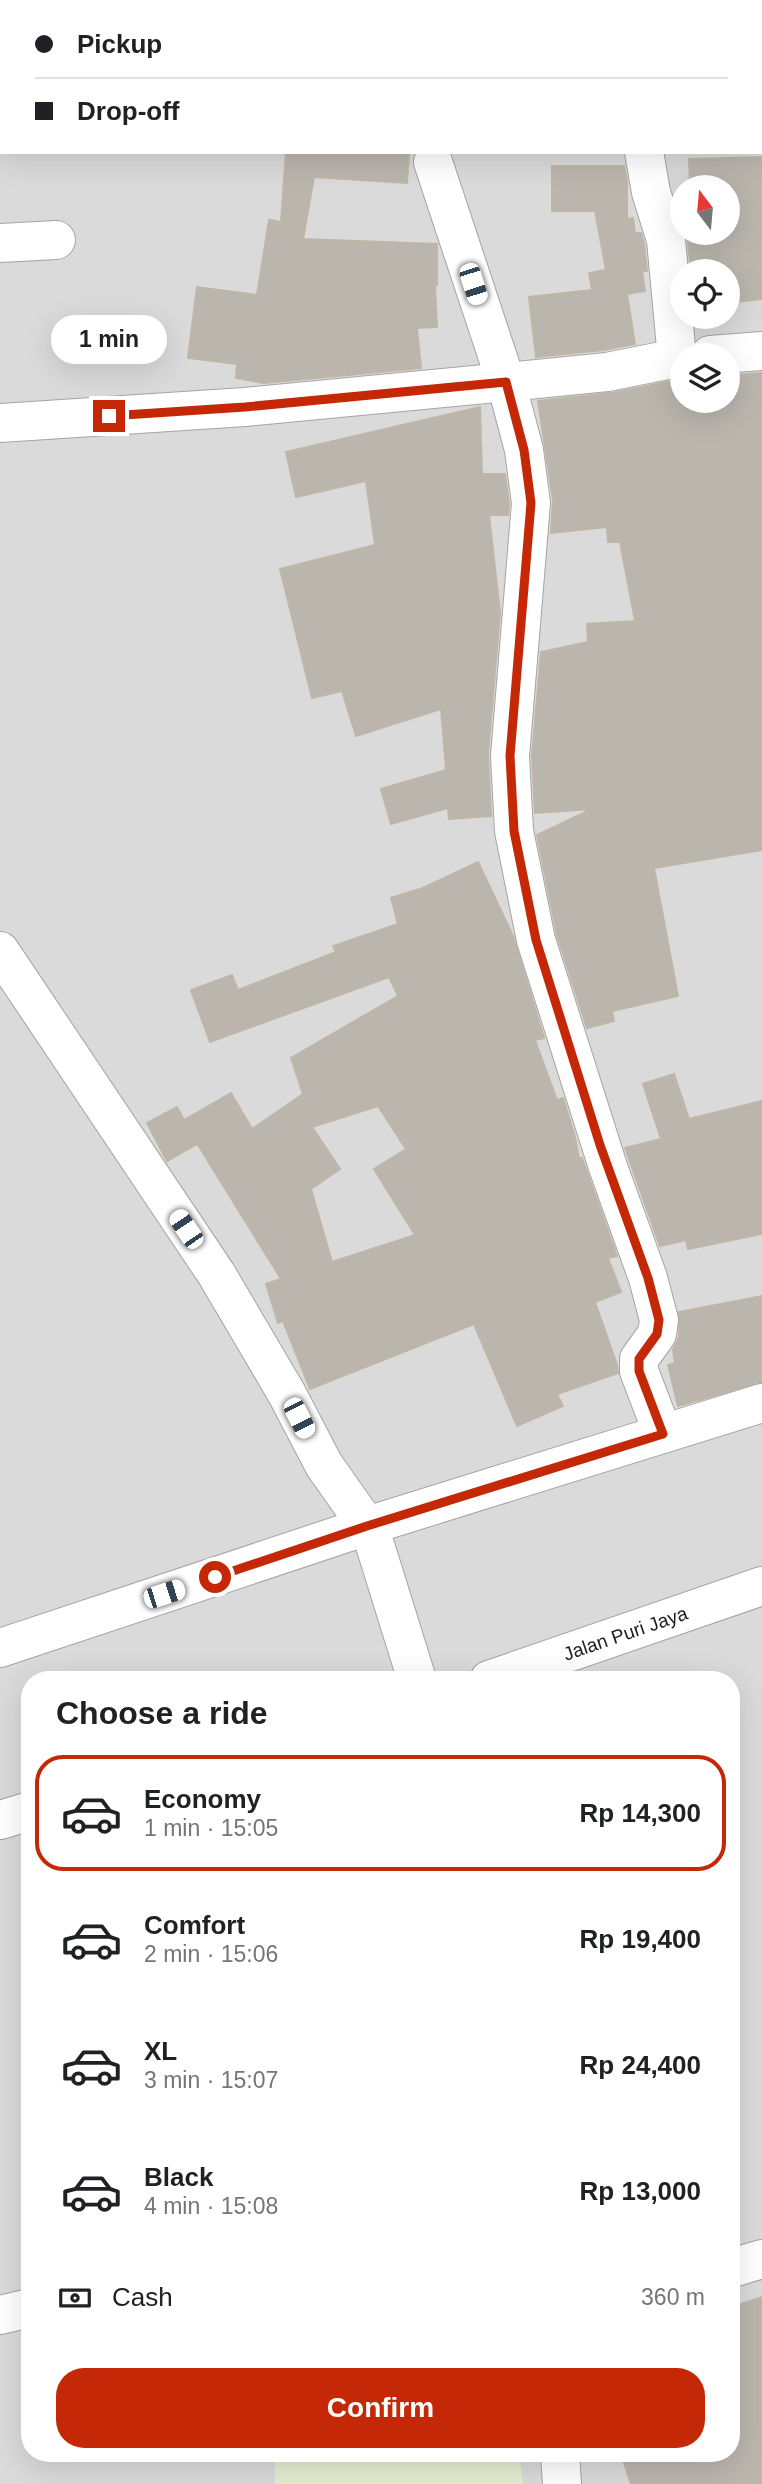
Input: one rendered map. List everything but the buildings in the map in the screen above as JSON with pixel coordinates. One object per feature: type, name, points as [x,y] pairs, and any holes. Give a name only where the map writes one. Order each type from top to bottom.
[{"type":"street","points":[[644,154],[651,192],[666,240],[687,343]]},
{"type":"street","points":[[433,162],[506,382],[524,450],[531,503],[510,756],[514,831],[536,940],[604,1155],[648,1278],[659,1320],[657,1334],[639,1359],[639,1371],[663,1434]]},
{"type":"street","points":[[0,243],[56,240]]},
{"type":"street","points":[[740,353],[762,351]]},
{"type":"street","points":[[0,424],[245,407],[607,372],[670,361]]},
{"type":"street","points":[[0,951],[217,1275],[287,1394],[324,1465],[371,1536],[414,1671]]},
{"type":"street","points":[[0,1648],[371,1536],[663,1434],[762,1403]]},
{"type":"street","name":"Jalan Puri Jaya","points":[[515,1671],[762,1587]]},
{"type":"street","points":[[0,1820],[21,1814]]},
{"type":"street","points":[[740,2266],[762,2259]]},
{"type":"street","points":[[0,2315],[21,2310]]},
{"type":"street","points":[[561,2462],[562,2484]]},
{"type":"shaded area","points":[[0,154],[762,154],[762,2484],[0,2484]]},
{"type":"green space","points":[[275,2462],[520,2462],[523,2484],[275,2484]]},
{"type":"route","points":[[109,416],[245,407],[506,382],[524,450],[531,503],[510,756],[514,831],[536,940],[600,1145],[648,1278],[659,1320],[657,1334],[639,1359],[639,1371],[663,1434],[367,1526],[215,1577]]}]
